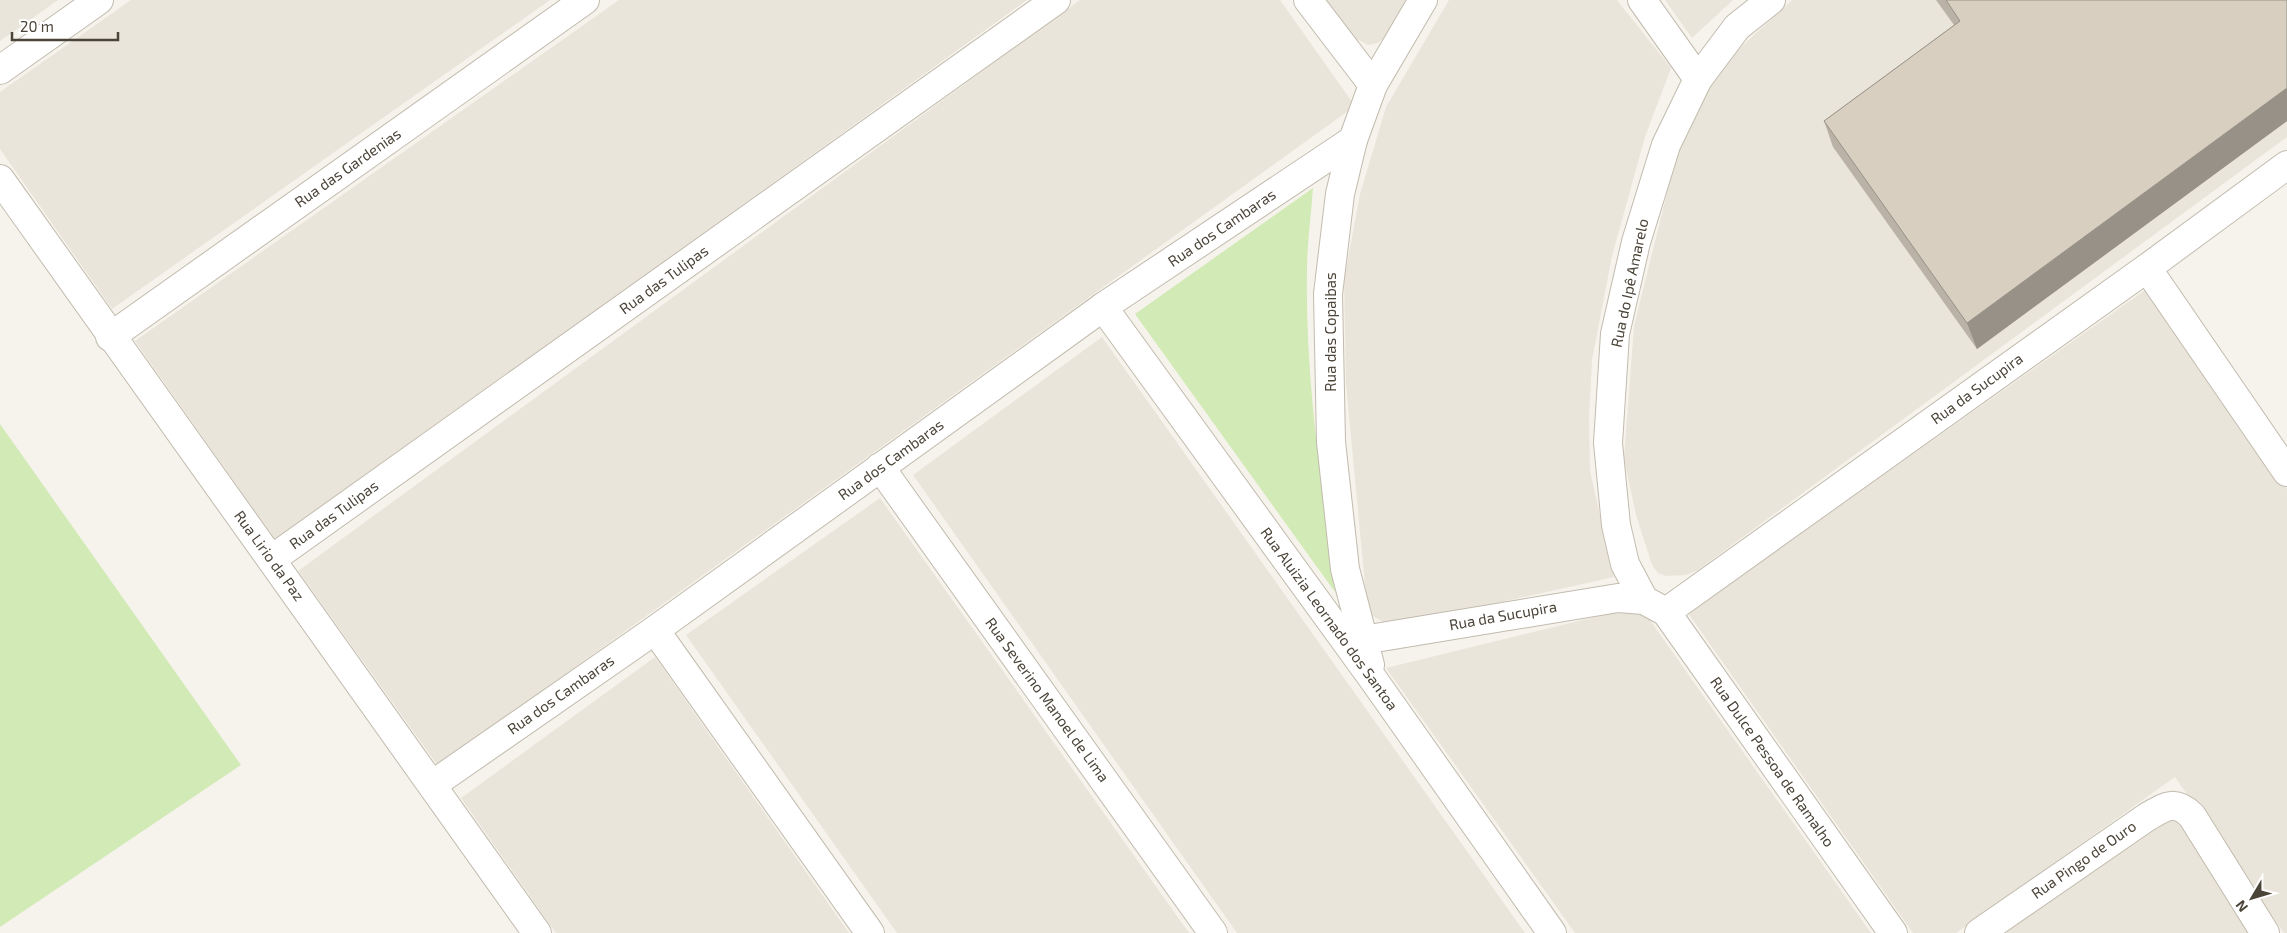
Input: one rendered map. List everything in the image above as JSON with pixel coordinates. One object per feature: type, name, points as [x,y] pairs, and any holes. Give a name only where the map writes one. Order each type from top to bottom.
[{"type":"street","points":[[0,70],[99,0]]},
{"type":"street","name":"Rua das Gardenias","points":[[110,336],[585,0]]},
{"type":"street","name":"Rua das Tulipas","points":[[272,560],[1056,0]]},
{"type":"street","points":[[1308,0],[1373,85]]},
{"type":"street","name":"Rua das Copaibas","points":[[1373,679],[1345,569],[1331,442],[1328,294],[1340,194],[1353,140],[1373,85],[1423,0]]},
{"type":"street","points":[[1642,0],[1698,79]]},
{"type":"street","name":"Rua do Ipê Amarelo","points":[[1655,606],[1626,564],[1616,525],[1608,443],[1615,334],[1636,242],[1666,145],[1698,79],[1737,27],[1770,0]]},
{"type":"street","name":"Rua dos Cambaras","points":[[432,785],[655,630],[1104,307],[1353,140]]},
{"type":"street","name":"Rua da Sucupira","points":[[1363,640],[1578,603],[1618,598],[1655,606],[2147,268],[2287,165]]},
{"type":"street","name":"Rua Lirio da Paz","points":[[0,179],[537,933]]},
{"type":"street","points":[[2147,268],[2287,472]]},
{"type":"street","name":"Rua Aluizia Leornado dos Santoa","points":[[1104,307],[1373,679],[1552,933]]},
{"type":"street","name":"Rua Severino Manoel de Lima","points":[[880,467],[1213,933]]},
{"type":"street","name":"Rua Dulce Pessoa de Ramalho","points":[[1655,606],[1893,933]]},
{"type":"street","points":[[655,630],[870,933]]},
{"type":"street","name":"Rua Pingo de Ouro","points":[[1979,933],[2164,807],[2176,805],[2184,808],[2192,816],[2265,933]]},
{"type":"shaded area","points":[[0,0],[58,0],[0,41]]},
{"type":"shaded area","points":[[131,0],[550,0],[112,309],[0,149],[0,92]]},
{"type":"shaded area","points":[[619,0],[1027,0],[276,541],[135,341]]},
{"type":"shaded area","points":[[1080,0],[1280,0],[1355,106],[438,766],[298,571]]},
{"type":"shaded area","points":[[1323,0],[1406,0],[1386,36],[1378,43],[1368,45],[1351,36]]},
{"type":"shaded area","points":[[1449,0],[1617,0],[1671,68],[1645,137],[1612,256],[1592,360],[1589,417],[1590,471],[1614,577],[1398,625],[1383,622],[1373,616],[1367,606],[1346,384],[1344,280],[1360,194],[1386,107]]},
{"type":"shaded area","points":[[1665,0],[1733,0],[1692,38]]},
{"type":"shaded area","points":[[1792,0],[2287,0],[2287,137],[1698,570],[1686,575],[1666,576],[1658,573],[1652,565],[1636,515],[1624,458],[1634,326],[1677,153],[1704,98],[1729,58]]},
{"type":"shaded area","points":[[2148,288],[2287,489],[2287,933],[2284,933],[2175,777],[1956,933],[1913,933],[1688,613]]},
{"type":"shaded area","points":[[1102,337],[1525,933],[1237,933],[913,475]]},
{"type":"shaded area","points":[[880,498],[1189,933],[897,933],[686,635]]},
{"type":"shaded area","points":[[1640,606],[1871,933],[1575,933],[1386,668]]},
{"type":"shaded area","points":[[655,657],[849,933],[556,933],[461,798]]},
{"type":"shaded area","points":[[2177,810],[2257,933],[2002,933]]},
{"type":"green space","points":[[1313,188],[1307,261],[1309,352],[1315,432],[1335,592],[1135,314]]},
{"type":"green space","points":[[0,424],[241,765],[0,927]]},
{"type":"building","points":[[1946,0],[2287,0],[2287,88],[1967,323],[1824,121],[1960,21]]}]
